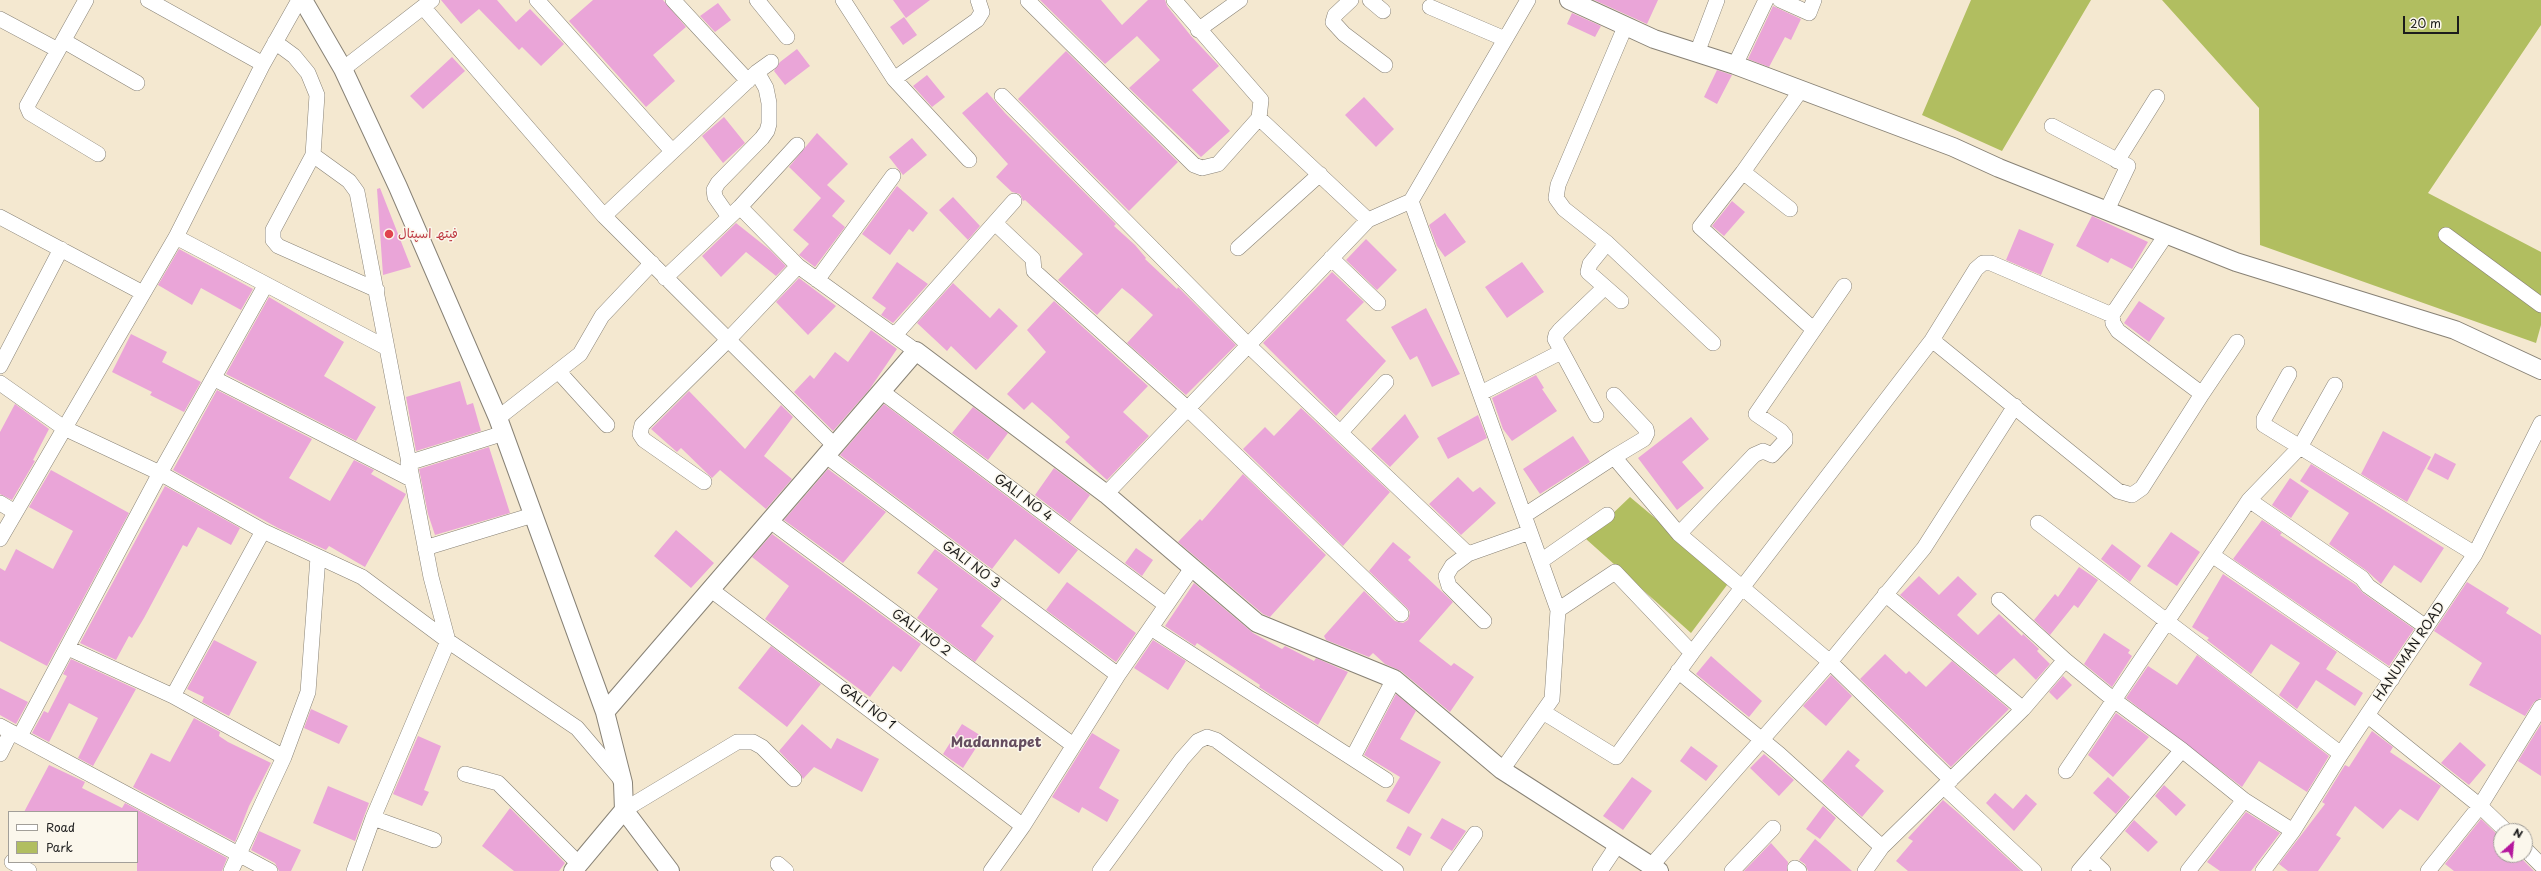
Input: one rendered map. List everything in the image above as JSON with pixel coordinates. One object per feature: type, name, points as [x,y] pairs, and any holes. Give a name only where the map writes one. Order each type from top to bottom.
[{"type":"street","points":[[86,0],[61,46],[28,101],[28,109],[30,113],[98,154]]},
{"type":"street","points":[[148,0],[263,64]]},
{"type":"street","points":[[0,539],[176,237],[263,64],[299,0]]},
{"type":"street","points":[[303,0],[343,68],[398,187],[501,426],[605,712],[623,783],[624,810],[670,871]]},
{"type":"street","points":[[537,0],[672,151]]},
{"type":"street","points":[[673,0],[766,88],[769,104],[769,124],[762,138],[718,182],[714,190],[715,197],[735,212],[798,266],[895,335],[1106,494],[1257,623],[1394,679],[1502,770],[1580,822],[1618,844],[1655,869],[1924,548],[2015,406]]},
{"type":"street","points":[[757,0],[786,37]]},
{"type":"street","points":[[843,0],[894,79],[969,160]]},
{"type":"street","points":[[894,79],[977,20],[982,12],[978,0]]},
{"type":"street","points":[[1028,1],[1194,165],[1202,168],[1218,164],[1259,118],[1261,100],[1198,30],[1174,0]]},
{"type":"street","points":[[1198,30],[1240,0]]},
{"type":"street","points":[[1351,0],[1335,15],[1333,22],[1344,34],[1385,65]]},
{"type":"street","points":[[1370,0],[1383,11]]},
{"type":"street","points":[[1106,494],[1368,220],[1411,201],[1528,0]]},
{"type":"street","points":[[1569,0],[1625,27],[1697,53],[1736,65],[1953,147],[1999,168],[2236,262],[2455,330],[2540,367]]},
{"type":"street","points":[[1697,53],[1717,0]]},
{"type":"street","points":[[1736,65],[1766,0]]},
{"type":"street","points":[[1780,0],[1808,13],[1814,0]]},
{"type":"street","points":[[343,68],[428,3]]},
{"type":"street","name":"GALI NO 3","points":[[428,3],[604,216],[652,263],[829,450],[1118,674]]},
{"type":"street","points":[[1430,7],[1505,39]]},
{"type":"street","points":[[0,19],[61,46],[137,83]]},
{"type":"street","points":[[1625,27],[1556,191],[1556,198],[1564,209],[1607,243],[1713,343]]},
{"type":"street","points":[[275,42],[294,56],[308,73],[317,95],[313,155],[273,230],[273,240],[278,246],[376,290]]},
{"type":"street","points":[[604,216],[752,76],[771,62]]},
{"type":"street","points":[[1801,90],[1743,172],[1700,226],[1813,330]]},
{"type":"street","points":[[1002,96],[1248,345],[1468,554]]},
{"type":"street","points":[[2118,161],[2157,97]]},
{"type":"street","points":[[1259,118],[1368,220]]},
{"type":"street","points":[[2052,126],[2128,166],[2107,210]]},
{"type":"street","points":[[665,278],[735,212],[797,145]]},
{"type":"street","points":[[313,155],[349,181],[357,192],[411,479],[425,548],[448,641],[373,818],[354,871]]},
{"type":"street","points":[[1743,172],[1790,209]]},
{"type":"street","points":[[1238,248],[1320,174]]},
{"type":"street","points":[[817,280],[893,176]]},
{"type":"street","points":[[895,335],[1014,201]]},
{"type":"street","points":[[1411,201],[1530,532],[1542,561],[1558,610],[1552,699],[1502,770]]},
{"type":"street","points":[[0,217],[143,293]]},
{"type":"street","points":[[995,223],[1033,259],[1034,271],[1188,409],[1401,614]]},
{"type":"street","points":[[2166,234],[2112,315],[2113,323],[2118,330],[2202,394]]},
{"type":"street","points":[[2446,235],[2541,305]]},
{"type":"street","points":[[176,237],[266,286],[387,348]]},
{"type":"street","points":[[1607,243],[1588,268],[1588,272],[1621,301]]},
{"type":"street","points":[[0,366],[61,250]]},
{"type":"street","points":[[1331,258],[1378,303]]},
{"type":"street","points":[[408,463],[501,426],[558,371],[580,354],[602,316],[652,263]]},
{"type":"street","points":[[1543,712],[1616,757],[1678,671],[1932,340],[1976,269],[1983,263],[1991,263],[2112,315]]},
{"type":"street","points":[[704,482],[644,440],[641,429],[644,421],[727,341],[798,266]]},
{"type":"street","points":[[0,754],[10,731],[68,648],[160,473],[266,286]]},
{"type":"street","points":[[1679,534],[1754,454],[1763,451],[1772,455],[1785,441],[1785,436],[1781,431],[1756,414],[1844,286]]},
{"type":"street","points":[[1596,415],[1555,340],[1556,335],[1606,287]]},
{"type":"street","points":[[1932,340],[2118,491],[2132,495],[2142,488],[2237,342]]},
{"type":"street","points":[[605,712],[829,450],[916,351]]},
{"type":"street","points":[[1481,393],[1561,352]]},
{"type":"street","points":[[558,371],[607,425]]},
{"type":"street","points":[[2289,374],[2262,424],[2475,554]]},
{"type":"street","points":[[215,378],[411,479]]},
{"type":"street","points":[[1341,432],[1386,382]]},
{"type":"street","points":[[0,383],[64,428],[160,473],[263,531],[362,577],[448,641],[577,728],[623,783]]},
{"type":"street","points":[[2066,771],[2249,500],[2300,446],[2335,385]]},
{"type":"street","name":"GALI NO 4","points":[[881,391],[1166,605]]},
{"type":"street","points":[[1525,515],[1644,439],[1647,433],[1646,429],[1614,395]]},
{"type":"street","name":"HANUMAN ROAD","points":[[2269,869],[2341,754],[2475,554],[2541,423]]},
{"type":"street","points":[[1614,457],[1679,534],[1830,662],[1947,784],[2034,871]]},
{"type":"street","points":[[2249,500],[2362,578],[2368,586],[2426,627]]},
{"type":"street","points":[[0,503],[15,512]]},
{"type":"street","points":[[425,548],[533,515]]},
{"type":"street","points":[[1542,561],[1607,515]]},
{"type":"street","name":"GALI NO 2","points":[[769,520],[1073,745]]},
{"type":"street","points":[[2038,522],[2090,561],[2166,622],[2341,754]]},
{"type":"street","points":[[173,696],[263,531]]},
{"type":"street","points":[[1484,621],[1449,586],[1446,576],[1452,566],[1468,554],[1530,532]]},
{"type":"street","points":[[2212,555],[2392,679]]},
{"type":"street","points":[[231,871],[284,756],[308,692],[318,556]]},
{"type":"street","points":[[991,871],[1023,826],[1118,674],[1192,568]]},
{"type":"street","points":[[1558,610],[1615,572],[1692,653]]},
{"type":"street","name":"GALI NO 1","points":[[710,589],[1023,826]]},
{"type":"street","points":[[1885,594],[2023,709]]},
{"type":"street","points":[[1999,600],[2065,660],[2114,700],[2182,750],[2244,800],[2293,831]]},
{"type":"street","points":[[1151,628],[1386,780]]},
{"type":"street","points":[[68,648],[173,696],[284,756]]},
{"type":"street","points":[[1872,868],[1882,847],[2023,709],[2065,660]]},
{"type":"street","points":[[1678,671],[1762,740],[1882,847]]},
{"type":"street","points":[[1352,757],[1394,679]]},
{"type":"street","points":[[2428,871],[2480,806],[2541,707]]},
{"type":"street","points":[[2367,715],[2480,806],[2498,823]]},
{"type":"street","points":[[10,731],[270,871]]},
{"type":"street","points":[[1100,871],[1182,759],[1198,741],[1207,737],[1216,740],[1396,871]]},
{"type":"street","points":[[465,774],[498,783],[576,868],[624,810],[738,742],[753,742],[762,747],[794,779]]},
{"type":"street","points":[[2079,871],[2182,750]]},
{"type":"street","points":[[2188,871],[2244,800]]},
{"type":"street","points":[[373,818],[434,840]]},
{"type":"street","points":[[1732,871],[1773,828]]},
{"type":"street","points":[[1449,871],[1474,834]]},
{"type":"street","points":[[1600,871],[1618,844]]},
{"type":"street","points":[[2533,857],[2541,865]]},
{"type":"street","points":[[2090,859],[2103,871]]},
{"type":"street","points":[[14,863],[28,871]]},
{"type":"green space","points":[[1971,0],[2091,0],[2002,151],[1922,115]]},
{"type":"green space","points":[[2162,0],[2541,0],[2541,25],[2428,193],[2541,252],[2541,325],[2536,343],[2260,245],[2259,108]]},
{"type":"green space","points":[[1630,497],[1730,581],[1691,633],[1586,539]]},
{"type":"building","points":[[441,0],[497,0],[516,22],[530,9],[564,44],[541,66],[522,47],[519,50],[479,9],[461,24]]},
{"type":"building","points":[[593,0],[663,0],[686,27],[653,55],[675,81],[646,107],[569,21]]},
{"type":"building","points":[[893,0],[930,0],[906,18]]},
{"type":"building","points":[[1040,0],[1101,0],[1122,25],[1148,0],[1165,0],[1167,6],[1191,36],[1219,66],[1192,90],[1230,131],[1201,157],[1129,88],[1160,60],[1137,36],[1105,64]]},
{"type":"building","points":[[1594,0],[1658,0],[1647,24]]},
{"type":"building","points":[[718,3],[731,20],[715,32],[700,16]]},
{"type":"building","points":[[1773,6],[1801,19],[1791,40],[1785,37],[1769,67],[1748,59]]},
{"type":"building","points":[[1572,13],[1601,26],[1595,37],[1567,24]]},
{"type":"building","points":[[904,17],[917,35],[903,45],[890,27]]},
{"type":"building","points":[[797,49],[810,66],[785,85],[774,71],[780,62]]},
{"type":"building","points":[[1066,51],[1178,162],[1129,211],[1018,99]]},
{"type":"building","points":[[452,57],[465,71],[423,109],[410,96]]},
{"type":"building","points":[[1717,70],[1732,75],[1717,104],[1704,97]]},
{"type":"building","points":[[927,75],[945,97],[932,107],[913,86]]},
{"type":"building","points":[[987,92],[1005,113],[1116,224],[1114,226],[1135,245],[1146,258],[1145,259],[1177,289],[1178,287],[1236,345],[1186,395],[1127,343],[1153,315],[1132,296],[1122,288],[1097,315],[1058,280],[1083,254],[1025,200],[1023,201],[1020,194],[1012,192],[996,177],[1008,164],[962,113]]},
{"type":"building","points":[[1364,97],[1394,129],[1376,147],[1345,115]]},
{"type":"building","points":[[724,117],[745,143],[723,163],[702,136]]},
{"type":"building","points":[[817,133],[848,164],[827,185],[845,201],[832,216],[845,227],[815,267],[799,255],[809,244],[793,230],[821,198],[789,167]]},
{"type":"building","points":[[912,138],[927,155],[903,175],[889,157]]},
{"type":"building","points":[[897,186],[928,213],[913,232],[909,229],[890,255],[862,234]]},
{"type":"building","name":"فیتھ اسپتال","points":[[380,188],[411,267],[383,275],[377,189]]},
{"type":"building","points":[[953,197],[980,226],[968,240],[939,210]]},
{"type":"building","points":[[1732,201],[1745,212],[1724,236],[1712,226]]},
{"type":"building","points":[[1445,213],[1466,242],[1445,257],[1437,246],[1429,225]]},
{"type":"building","points":[[2092,216],[2148,242],[2132,269],[2111,258],[2108,263],[2076,246]]},
{"type":"building","points":[[736,223],[770,250],[786,266],[776,276],[746,252],[721,277],[702,256]]},
{"type":"building","points":[[2019,229],[2054,244],[2041,275],[2006,260]]},
{"type":"building","points":[[1366,239],[1397,270],[1377,290],[1346,260]]},
{"type":"building","points":[[179,249],[253,289],[241,310],[201,288],[192,305],[158,285]]},
{"type":"building","points":[[897,262],[928,284],[893,323],[881,315],[886,308],[872,298]]},
{"type":"building","points":[[1522,262],[1544,292],[1507,318],[1485,287]]},
{"type":"building","points":[[1332,272],[1364,302],[1346,320],[1386,361],[1336,416],[1263,343]]},
{"type":"building","points":[[799,278],[836,306],[808,335],[776,302]]},
{"type":"building","points":[[953,283],[990,318],[999,308],[1018,326],[976,370],[951,346],[947,351],[917,323]]},
{"type":"building","points":[[269,297],[344,342],[324,376],[376,407],[356,441],[226,374]]},
{"type":"building","points":[[1054,301],[1148,386],[1123,412],[1149,436],[1107,480],[1065,442],[1070,437],[1032,402],[1024,410],[1007,394],[1046,352],[1027,330]]},
{"type":"building","points":[[2139,301],[2165,318],[2149,342],[2124,323]]},
{"type":"building","points":[[1426,308],[1460,374],[1432,387],[1417,356],[1410,360],[1391,327]]},
{"type":"building","points":[[871,330],[897,349],[869,390],[833,431],[794,392],[810,375],[814,379],[835,352],[848,362]]},
{"type":"building","points":[[131,334],[167,352],[162,362],[201,382],[184,412],[150,395],[152,392],[112,372]]},
{"type":"building","points":[[1536,375],[1544,388],[1542,389],[1557,411],[1512,441],[1503,429],[1492,398]]},
{"type":"building","points":[[460,381],[467,405],[473,403],[481,431],[416,451],[406,397]]},
{"type":"building","points":[[217,390],[312,439],[289,478],[330,501],[354,460],[374,470],[371,474],[406,494],[365,567],[329,546],[326,550],[278,528],[173,470]]},
{"type":"building","points":[[689,391],[745,449],[781,405],[793,417],[764,456],[792,479],[766,509],[720,470],[712,478],[681,448],[677,452],[651,429]]},
{"type":"building","points":[[15,404],[49,429],[33,460],[35,461],[12,500],[0,494],[0,432]]},
{"type":"building","points":[[884,404],[1078,550],[1059,574],[1015,539],[992,569],[840,455]]},
{"type":"building","points":[[973,407],[1008,433],[988,460],[952,433]]},
{"type":"building","points":[[1301,408],[1390,492],[1343,546],[1243,449],[1265,427],[1274,436]]},
{"type":"building","points":[[1405,414],[1419,437],[1390,467],[1371,449]]},
{"type":"building","points":[[1478,415],[1487,438],[1448,459],[1437,438]]},
{"type":"building","points":[[1691,417],[1709,439],[1682,462],[1704,488],[1677,510],[1638,458]]},
{"type":"building","points":[[2383,431],[2431,457],[2407,502],[2361,474]]},
{"type":"building","points":[[1573,436],[1590,462],[1540,494],[1523,469]]},
{"type":"building","points":[[489,447],[510,513],[435,535],[428,514],[419,469]]},
{"type":"building","points":[[2435,453],[2456,464],[2448,480],[2427,469]]},
{"type":"building","points":[[2311,464],[2444,548],[2421,583],[2394,565],[2381,584],[2367,571],[2329,544],[2349,513],[2300,481]]},
{"type":"building","points":[[1054,468],[1090,495],[1070,522],[1035,495]]},
{"type":"building","points":[[828,469],[886,512],[843,563],[784,520]]},
{"type":"building","points":[[51,470],[129,513],[47,666],[0,641],[0,568],[5,571],[16,549],[53,569],[73,531],[29,507]]},
{"type":"building","points":[[1243,474],[1326,555],[1270,617],[1263,614],[1178,542],[1200,519],[1202,521]]},
{"type":"building","points":[[1458,477],[1473,492],[1480,487],[1496,503],[1461,535],[1429,504]]},
{"type":"building","points":[[2290,478],[2309,491],[2291,518],[2272,505]]},
{"type":"building","points":[[165,486],[240,528],[231,545],[198,527],[187,547],[183,545],[144,618],[132,638],[129,636],[116,660],[80,643]]},
{"type":"building","points":[[2262,520],[2282,533],[2280,535],[2356,585],[2363,593],[2414,629],[2389,666],[2233,559]]},
{"type":"building","points":[[676,530],[714,563],[691,588],[654,556]]},
{"type":"building","points":[[2171,532],[2200,552],[2177,586],[2147,566]]},
{"type":"building","points":[[772,534],[921,644],[901,672],[893,666],[870,697],[765,619],[789,586],[752,557]]},
{"type":"building","points":[[1393,542],[1411,557],[1408,560],[1453,602],[1419,641],[1451,666],[1454,663],[1474,677],[1450,712],[1401,671],[1385,664],[1373,653],[1369,657],[1326,640],[1324,636],[1364,591],[1395,621],[1403,623],[1408,620],[1410,612],[1407,608],[1369,571]]},
{"type":"building","points":[[2112,544],[2141,566],[2130,582],[2101,559]]},
{"type":"building","points":[[1136,548],[1153,560],[1142,576],[1125,563]]},
{"type":"building","points":[[935,549],[1002,599],[981,626],[994,636],[975,662],[917,618],[938,589],[917,573]]},
{"type":"building","points":[[2079,567],[2098,580],[2078,608],[2074,605],[2050,635],[2034,620],[2055,594],[2058,597]]},
{"type":"building","points":[[2223,574],[2337,652],[2326,669],[2363,693],[2355,706],[2316,680],[2297,709],[2279,695],[2300,663],[2271,644],[2251,674],[2207,640],[2209,638],[2192,627]]},
{"type":"building","points":[[1919,576],[1939,595],[1958,576],[1977,594],[1957,615],[1978,635],[1999,614],[2022,636],[2023,634],[2039,649],[2037,651],[2050,664],[2036,680],[2014,658],[1996,675],[1900,595]]},
{"type":"building","points":[[1067,582],[1136,633],[1116,662],[1046,610]]},
{"type":"building","points":[[2467,582],[2509,608],[2506,613],[2541,635],[2541,698],[2534,702],[2525,716],[2469,685],[2482,663],[2434,631]]},
{"type":"building","points":[[1194,583],[1253,633],[1282,649],[1285,646],[1314,661],[1316,658],[1348,672],[1318,725],[1259,687],[1260,685],[1197,643],[1195,646],[1165,626]]},
{"type":"building","points":[[2104,633],[2130,650],[2128,653],[2132,656],[2112,687],[2084,664]]},
{"type":"building","points":[[214,640],[257,662],[229,716],[202,702],[204,697],[187,689]]},
{"type":"building","points":[[1153,640],[1186,661],[1168,690],[1134,668]]},
{"type":"building","points":[[771,646],[821,684],[787,727],[738,688]]},
{"type":"building","points":[[1885,654],[1906,674],[1909,671],[1926,687],[1952,661],[2009,709],[1951,767],[1860,679]]},
{"type":"building","points":[[2197,655],[2329,756],[2307,792],[2259,761],[2242,787],[2126,698],[2148,666],[2177,685]]},
{"type":"building","points":[[1711,656],[1762,701],[1749,717],[1696,674]]},
{"type":"building","points":[[71,659],[136,689],[93,766],[78,758],[98,718],[69,703],[49,742],[32,733],[44,711],[48,713],[67,676],[63,674]]},
{"type":"building","points":[[1831,675],[1852,696],[1826,726],[1803,706]]},
{"type":"building","points":[[2063,676],[2072,685],[2057,700],[2049,692]]},
{"type":"building","points":[[0,688],[28,702],[16,724],[0,715]]},
{"type":"building","points":[[1396,694],[1416,711],[1400,739],[1441,762],[1409,814],[1386,801],[1400,777],[1364,755]]},
{"type":"building","points":[[311,709],[348,726],[339,744],[304,728]]},
{"type":"building","points":[[2116,713],[2149,737],[2113,777],[2088,755]]},
{"type":"building","points":[[194,718],[220,732],[219,736],[228,742],[271,763],[249,806],[235,842],[133,787],[151,753],[170,762]]},
{"type":"building","points":[[802,724],[831,749],[837,738],[879,759],[862,792],[814,767],[803,779],[800,773],[779,751]]},
{"type":"building","points":[[962,724],[983,737],[963,768],[943,754]]},
{"type":"building","points":[[2541,724],[2541,776],[2518,761]]},
{"type":"building","points":[[2372,731],[2393,747],[2390,752],[2441,786],[2418,821],[2400,809],[2383,829],[2355,806],[2336,835],[2341,838],[2318,871],[2288,871],[2279,864],[2325,804],[2322,802],[2345,765],[2349,767]]},
{"type":"building","points":[[1092,733],[1120,750],[1099,788],[1119,800],[1107,822],[1082,807],[1079,813],[1052,797]]},
{"type":"building","points":[[418,736],[441,746],[424,790],[429,792],[422,806],[393,794]]},
{"type":"building","points":[[2460,742],[2486,765],[2469,785],[2441,763]]},
{"type":"building","points":[[1691,746],[1718,766],[1706,781],[1680,761]]},
{"type":"building","points":[[1848,750],[1860,760],[1855,766],[1884,791],[1862,817],[1822,781]]},
{"type":"building","points":[[1764,754],[1794,780],[1779,796],[1750,768]]},
{"type":"building","points":[[49,765],[85,782],[82,788],[122,808],[125,803],[227,858],[222,871],[137,871],[138,811],[25,811]]},
{"type":"building","points":[[1632,777],[1652,791],[1623,830],[1603,816]]},
{"type":"building","points":[[2108,777],[2130,797],[2116,814],[2093,793]]},
{"type":"building","points":[[2164,785],[2186,805],[2176,816],[2155,796]]},
{"type":"building","points":[[328,786],[369,803],[355,841],[313,823]]},
{"type":"building","points":[[1995,793],[2013,809],[2026,794],[2037,804],[2014,831],[1986,803]]},
{"type":"building","points":[[1943,800],[2021,871],[1908,871],[1896,861],[1913,841],[1908,838]]},
{"type":"building","points":[[1823,806],[1836,818],[1820,839],[1806,829]]},
{"type":"building","points":[[510,808],[565,863],[559,871],[514,871],[482,846]]},
{"type":"building","points":[[2246,812],[2280,833],[2251,871],[2220,871],[2207,862]]},
{"type":"building","points":[[1442,818],[1466,831],[1452,851],[1430,838]]},
{"type":"building","points":[[2481,819],[2493,830],[2493,863],[2526,863],[2534,871],[2454,871],[2445,864]]},
{"type":"building","points":[[2134,820],[2158,842],[2148,852],[2125,831]]},
{"type":"building","points":[[1408,826],[1422,834],[1410,856],[1396,848]]},
{"type":"building","points":[[259,831],[301,850],[291,871],[279,871],[275,863],[251,850]]},
{"type":"building","points":[[1815,839],[1852,871],[1808,871],[1805,864],[1799,860]]},
{"type":"building","points":[[1771,843],[1788,862],[1787,871],[1744,871]]},
{"type":"place","name":"فیتھ اسپتال","points":[[389,234]]},
{"type":"district","name":"Madannapet","points":[[996,743]]}]
